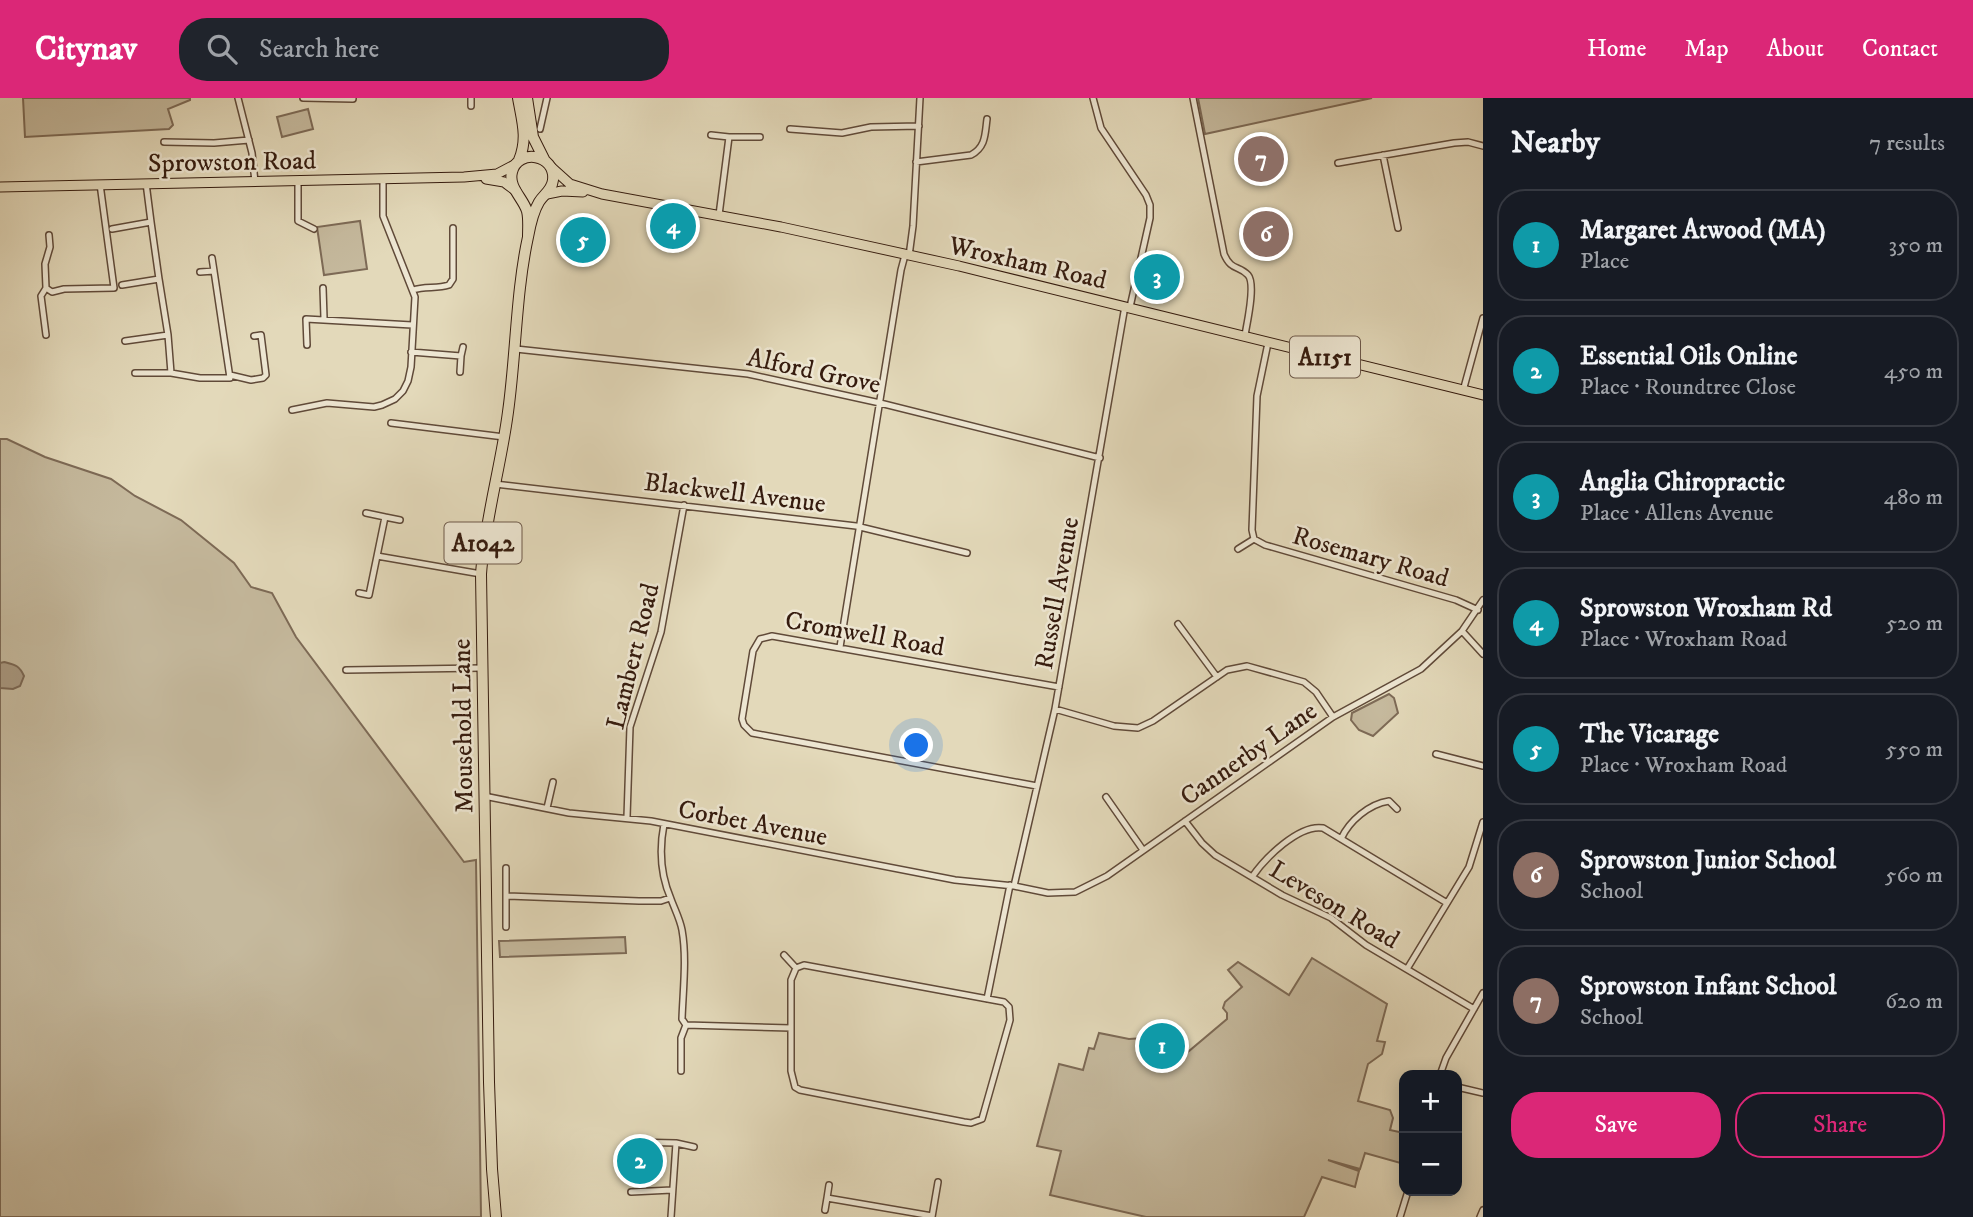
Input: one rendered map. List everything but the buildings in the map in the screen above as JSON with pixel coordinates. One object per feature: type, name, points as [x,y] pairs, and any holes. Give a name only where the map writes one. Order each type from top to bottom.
[{"type":"highway","name":"Mousehold Lane","points":[[518,98],[525,144],[511,177],[526,208],[528,237]]},
{"type":"highway","points":[[527,98],[533,137],[547,163]]},
{"type":"highway","points":[[517,162],[531,156],[547,163]]},
{"type":"highway","name":"Mousehold Lane","points":[[496,1217],[491,1143],[481,574],[485,534],[504,437],[528,237],[534,213],[553,181],[553,173],[547,163]]},
{"type":"highway","points":[[517,193],[530,199],[545,196]]},
{"type":"main road","name":"Sprowston Road","points":[[0,187],[464,177],[497,174],[517,162]]},
{"type":"main road","name":"Wroxham Road","points":[[547,163],[570,184],[602,194]]},
{"type":"main road","name":"Sprowston Road","points":[[464,177],[497,180],[517,193]]},
{"type":"main road","name":"Wroxham Road","points":[[545,196],[562,191],[602,194],[719,215],[1127,306],[1269,341],[1352,365],[1483,395]]},
{"type":"street","points":[[238,98],[249,140],[255,182]]},
{"type":"street","points":[[303,98],[353,99]]},
{"type":"street","points":[[471,98],[471,106]]},
{"type":"street","points":[[540,129],[547,98]]},
{"type":"street","points":[[840,647],[901,270],[913,226],[920,98]]},
{"type":"street","name":"Russell Avenue","points":[[987,999],[1055,709],[1127,306],[1150,218],[1150,205],[1146,195],[1101,128],[1093,98]]},
{"type":"street","points":[[1194,98],[1224,254],[1232,267],[1246,272],[1252,282],[1245,335]]},
{"type":"street","points":[[916,162],[977,152],[985,139],[986,118]]},
{"type":"street","points":[[799,122],[799,130]]},
{"type":"street","points":[[790,129],[842,133],[871,127],[919,126]]},
{"type":"street","points":[[172,142],[173,133]]},
{"type":"street","points":[[711,135],[760,137]]},
{"type":"street","points":[[719,215],[729,137]]},
{"type":"street","points":[[164,142],[214,144],[249,140]]},
{"type":"street","points":[[1339,163],[1454,143],[1468,142],[1483,146]]},
{"type":"street","points":[[1383,155],[1398,228]]},
{"type":"street","points":[[292,410],[327,402],[374,407],[389,402],[403,391],[408,381],[415,306],[413,290],[383,216],[383,180]]},
{"type":"street","points":[[298,181],[298,221],[314,229]]},
{"type":"street","points":[[146,183],[171,373]]},
{"type":"street","points":[[46,288],[52,292],[64,289],[114,288],[100,184]]},
{"type":"street","points":[[112,229],[151,222]]},
{"type":"street","points":[[413,290],[425,287],[440,288],[449,285],[453,279],[453,228]]},
{"type":"street","points":[[46,335],[41,296],[46,288],[45,264],[50,247],[49,235]]},
{"type":"street","points":[[212,258],[230,375]]},
{"type":"street","points":[[200,272],[214,271]]},
{"type":"street","points":[[122,285],[159,279]]},
{"type":"street","points":[[323,288],[324,318]]},
{"type":"street","points":[[1463,391],[1483,318]]},
{"type":"street","points":[[307,345],[306,319],[412,325]]},
{"type":"street","points":[[230,375],[251,380],[263,378],[266,371],[258,336],[260,328]]},
{"type":"street","points":[[125,341],[168,335]]},
{"type":"street","name":"Rosemary Road","points":[[1269,341],[1256,407],[1252,530],[1254,539],[1265,545],[1456,600],[1478,610]]},
{"type":"street","points":[[460,372],[463,347]]},
{"type":"street","name":"Alford Grove","points":[[516,349],[748,374],[880,403],[1100,458]]},
{"type":"street","points":[[411,352],[461,356]]},
{"type":"street","points":[[1473,353],[1483,355]]},
{"type":"street","points":[[135,373],[171,373],[200,378],[230,378],[230,375]]},
{"type":"street","points":[[391,422],[504,437]]},
{"type":"street","name":"Blackwell Avenue","points":[[495,484],[860,526],[967,553]]},
{"type":"street","name":"Lambert Road","points":[[627,817],[630,727],[661,632],[684,505]]},
{"type":"street","points":[[366,513],[400,520]]},
{"type":"street","points":[[369,595],[385,517]]},
{"type":"street","name":"Rosemary Road","points":[[1238,549],[1254,539]]},
{"type":"street","points":[[377,556],[481,574]]},
{"type":"street","points":[[359,593],[378,596]]},
{"type":"street","name":"Cannerby Lane","points":[[1012,886],[1057,894],[1074,892],[1107,876],[1333,717],[1421,669],[1462,631],[1483,600]]},
{"type":"street","points":[[1178,624],[1217,677]]},
{"type":"street","points":[[1462,631],[1483,654]]},
{"type":"street","name":"Cromwell Road","points":[[1037,786],[747,730],[742,719],[753,651],[760,639],[772,636],[1059,687]]},
{"type":"street","points":[[1055,709],[1114,726],[1138,729],[1227,670],[1247,666],[1304,682],[1316,692],[1333,717]]},
{"type":"street","points":[[346,670],[482,668]]},
{"type":"street","points":[[1436,754],[1483,765]]},
{"type":"street","points":[[547,808],[553,782]]},
{"type":"street","name":"Corbet Avenue","points":[[484,796],[569,813],[627,817],[932,876],[1012,886]]},
{"type":"street","points":[[1106,797],[1143,850]]},
{"type":"street","points":[[1341,839],[1350,822],[1380,803],[1390,798],[1397,809]]},
{"type":"street","name":"Leveson Road","points":[[1185,821],[1210,851],[1294,901],[1331,918],[1366,945],[1474,1009]]},
{"type":"street","points":[[1407,969],[1473,857],[1483,822]]},
{"type":"street","points":[[664,824],[660,849],[661,866],[670,898],[678,914],[683,939],[682,1018],[686,1025]]},
{"type":"street","points":[[1252,877],[1264,862],[1305,829],[1323,828],[1447,903]]},
{"type":"street","points":[[506,868],[506,927]]},
{"type":"street","points":[[506,896],[639,901],[661,901],[670,898]]},
{"type":"street","points":[[784,955],[796,968]]},
{"type":"street","points":[[811,965],[1011,1005],[1010,1020],[984,1115],[971,1123],[800,1090],[792,1081],[791,980],[796,968],[811,965]]},
{"type":"street","points":[[1441,1070],[1443,1062],[1483,993]]},
{"type":"street","points":[[686,1025],[791,1028]]},
{"type":"street","points":[[681,1071],[681,1038],[686,1025]]},
{"type":"street","points":[[1462,1088],[1483,1093]]},
{"type":"street","points":[[631,1142],[676,1143],[694,1147]]},
{"type":"street","points":[[671,1217],[676,1143]]},
{"type":"street","points":[[827,1198],[932,1217],[938,1182]]},
{"type":"street","points":[[825,1210],[829,1185]]},
{"type":"street","points":[[631,1192],[671,1190]]},
{"type":"street","points":[[1407,1196],[1401,1216],[1410,1217]]},
{"type":"street","points":[[1480,1217],[1483,1210]]},
{"type":"shaded area","points":[[23,98],[190,100],[168,109],[173,125],[169,129],[25,137]]},
{"type":"shaded area","points":[[1198,98],[1372,98],[1205,134]]},
{"type":"shaded area","points":[[308,109],[313,129],[282,137],[277,117]]},
{"type":"shaded area","points":[[360,221],[367,269],[324,275],[317,227]]},
{"type":"shaded area","points":[[0,439],[7,439],[45,457],[111,479],[135,496],[181,520],[234,563],[251,587],[272,593],[296,637],[464,862],[476,860],[481,1217],[0,1217]]},
{"type":"shaded area","points":[[0,663],[14,665],[24,676],[20,686],[13,689],[0,688]]},
{"type":"shaded area","points":[[1389,694],[1394,698],[1398,713],[1373,736],[1359,730],[1351,720],[1352,713]]},
{"type":"shaded area","points":[[625,937],[626,953],[500,957],[499,941]]},
{"type":"shaded area","points":[[1312,958],[1387,1004],[1377,1041],[1385,1042],[1382,1054],[1368,1064],[1358,1101],[1390,1110],[1393,1118],[1390,1130],[1399,1132],[1399,1163],[1365,1153],[1360,1169],[1328,1160],[1359,1171],[1355,1187],[1322,1177],[1304,1217],[1146,1217],[1050,1195],[1061,1151],[1037,1146],[1059,1064],[1083,1070],[1089,1048],[1094,1049],[1099,1033],[1129,1039],[1144,1038],[1167,1065],[1180,1054],[1189,1051],[1227,1019],[1223,1008],[1225,1002],[1242,987],[1228,970],[1238,962],[1289,995]]},
{"type":"place","name":"Sprowston Infant School","points":[[1261,159]]},
{"type":"place","name":"Sprowston Wroxham Rd","points":[[673,226]]},
{"type":"place","name":"Sprowston Junior School","points":[[1266,234]]},
{"type":"place","name":"The Vicarage","points":[[583,240]]},
{"type":"place","name":"Anglia Chiropractic","points":[[1157,277]]},
{"type":"place","name":"Margaret Atwood (MA)","points":[[1162,1046]]},
{"type":"place","name":"Essential Oils Online","points":[[640,1161]]}]
